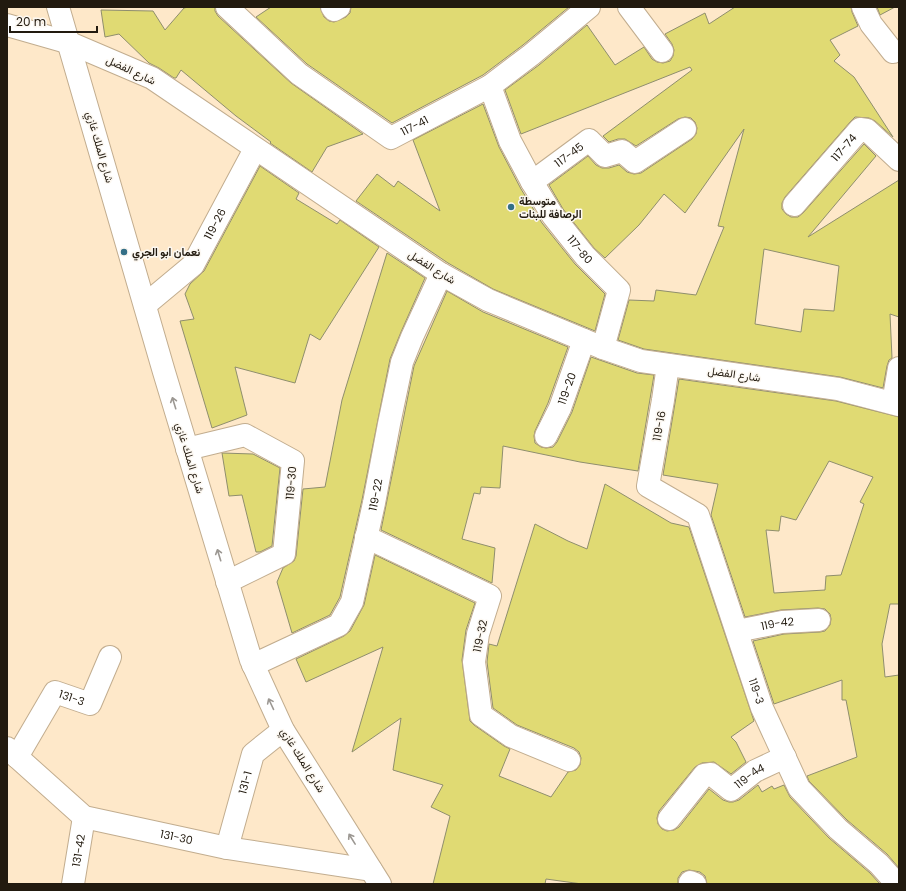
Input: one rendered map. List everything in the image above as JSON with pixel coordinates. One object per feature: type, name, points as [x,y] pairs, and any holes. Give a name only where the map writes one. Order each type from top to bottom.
[{"type":"street","name":"شارع الملك غازي","points":[[58,7],[70,43],[187,449],[253,665],[284,730],[376,877]]},
{"type":"street","name":"117-41","points":[[228,7],[299,74],[390,138],[490,86],[531,55],[589,7]]},
{"type":"street","points":[[332,7],[334,10],[339,7]]},
{"type":"street","points":[[629,7],[662,51]]},
{"type":"street","points":[[863,7],[871,24],[893,52]]},
{"type":"street","name":"شارع الفضل","points":[[9,31],[70,43],[152,78],[441,274],[488,300],[594,344],[641,361],[838,389],[896,404]]},
{"type":"street","name":"117-80","points":[[490,86],[510,140],[532,182],[553,216],[585,256],[618,290],[594,344]]},
{"type":"street","name":"117-45","points":[[532,182],[589,140],[605,156],[622,151],[635,162],[685,129]]},
{"type":"street","name":"117-74","points":[[794,205],[860,129],[867,130],[899,160]]},
{"type":"street","name":"119-26","points":[[145,305],[193,265],[255,149]]},
{"type":"street","name":"119-22","points":[[253,665],[339,624],[352,602],[402,362],[441,274]]},
{"type":"street","name":"119-20","points":[[546,436],[594,344]]},
{"type":"street","name":"119-16","points":[[648,486],[668,365]]},
{"type":"street","points":[[896,404],[899,368]]},
{"type":"street","name":"119-30","points":[[187,449],[245,436],[293,461],[284,554],[227,582]]},
{"type":"street","name":"119-3","points":[[648,486],[698,515],[762,708],[799,788],[838,829],[879,864],[896,884]]},
{"type":"street","name":"119-32","points":[[366,537],[490,596],[478,634],[474,662],[481,715],[511,736],[569,760]]},
{"type":"street","name":"119-42","points":[[737,631],[782,622],[819,620]]},
{"type":"street","name":"131-3","points":[[12,752],[55,692],[90,704],[110,658]]},
{"type":"street","name":"131-1","points":[[227,848],[253,754],[284,730]]},
{"type":"street","name":"131-30","points":[[12,752],[84,817],[227,848],[376,877]]},
{"type":"street","name":"119-44","points":[[669,819],[704,775],[711,774],[731,790],[755,771],[785,757]]},
{"type":"street","name":"131-42","points":[[73,884],[84,817]]},
{"type":"building","points":[[215,7],[215,11],[218,16],[291,83],[363,134],[327,147],[312,172],[270,143],[271,142],[236,116],[181,70],[176,78],[174,78],[149,63],[119,34],[105,37],[101,10],[153,11],[165,30],[184,8]]},
{"type":"building","points":[[271,7],[320,7],[324,17],[329,21],[334,22],[346,17],[350,13],[351,7],[569,7],[523,45],[483,75],[392,123],[307,64],[256,17]]},
{"type":"building","points":[[735,7],[851,7],[858,26],[830,40],[840,55],[834,61],[854,77],[893,137],[875,121],[869,118],[855,117],[785,197],[782,203],[782,209],[791,217],[798,217],[864,144],[876,156],[808,237],[899,180],[899,317],[890,314],[892,358],[889,360],[887,366],[883,388],[840,377],[644,349],[618,340],[629,300],[654,301],[656,290],[696,295],[724,227],[718,226],[744,129],[685,213],[664,194],[639,225],[605,258],[594,248],[563,209],[549,185],[588,156],[596,165],[602,168],[609,168],[619,165],[627,172],[634,174],[641,173],[692,139],[696,134],[697,128],[695,122],[691,118],[685,117],[678,119],[636,146],[625,139],[618,139],[609,142],[603,136],[692,70],[690,67],[521,134],[505,90],[539,65],[587,25],[615,65],[644,47],[652,59],[657,62],[663,63],[670,61],[674,50],[665,34],[705,13],[709,24]],"holes":[[[764,249],[839,266],[834,311],[804,309],[801,332],[755,324]]]},
{"type":"building","points":[[877,7],[895,7],[880,15]]},
{"type":"building","points":[[483,104],[499,147],[521,189],[542,223],[575,264],[605,294],[595,331],[493,289],[448,263],[356,201],[377,174],[394,187],[398,181],[440,211],[413,140]]},
{"type":"building","points":[[260,166],[299,193],[296,199],[337,224],[340,220],[379,247],[320,340],[310,334],[295,383],[235,367],[247,415],[212,428],[180,321],[194,319],[185,294],[190,284],[204,271]]},
{"type":"building","points":[[387,253],[425,278],[390,359],[362,500],[340,597],[330,615],[292,633],[277,582],[283,568],[294,561],[296,556],[303,489],[325,487],[342,400]]},
{"type":"building","points":[[447,291],[483,312],[568,347],[548,403],[535,431],[535,443],[541,447],[553,447],[557,442],[572,412],[591,357],[637,373],[654,375],[638,471],[580,462],[503,446],[500,488],[481,487],[480,494],[474,493],[462,539],[495,548],[492,583],[381,530],[414,366]]},
{"type":"building","points":[[679,379],[836,401],[899,417],[899,604],[890,604],[882,644],[885,677],[899,675],[899,868],[887,854],[847,820],[809,781],[807,776],[857,757],[846,700],[842,700],[842,680],[774,704],[753,641],[784,634],[825,631],[830,625],[830,614],[825,609],[818,608],[781,610],[745,617],[711,515],[718,484],[663,475]],"holes":[[[829,461],[873,477],[860,502],[864,504],[841,575],[826,576],[825,590],[774,593],[766,530],[779,531],[781,516],[796,520]]]},
{"type":"building","points":[[222,453],[253,454],[280,468],[272,546],[260,552],[256,552],[242,495],[229,496]]},
{"type":"building","points":[[605,484],[671,523],[689,527],[754,721],[731,737],[736,742],[746,762],[731,774],[714,762],[702,763],[695,767],[659,811],[657,818],[658,824],[662,829],[667,831],[674,830],[679,827],[709,789],[723,800],[733,802],[739,800],[758,785],[762,792],[772,786],[774,789],[784,785],[790,797],[829,838],[870,873],[880,884],[707,884],[705,876],[700,872],[689,870],[682,872],[678,878],[678,884],[582,884],[546,879],[545,884],[433,884],[450,816],[431,807],[443,785],[393,770],[401,718],[352,752],[383,647],[306,682],[296,659],[344,636],[350,631],[364,605],[375,555],[475,603],[466,630],[462,660],[470,721],[510,749],[499,776],[551,797],[568,772],[576,770],[580,765],[581,758],[579,752],[574,748],[517,725],[493,708],[487,662],[489,644],[497,646],[535,524],[587,549]]},
{"type":"place","name":"متوسطة الرصافة للبنات","points":[[511,207]]},
{"type":"place","name":"نعمان ابو الجري","points":[[124,252]]}]
